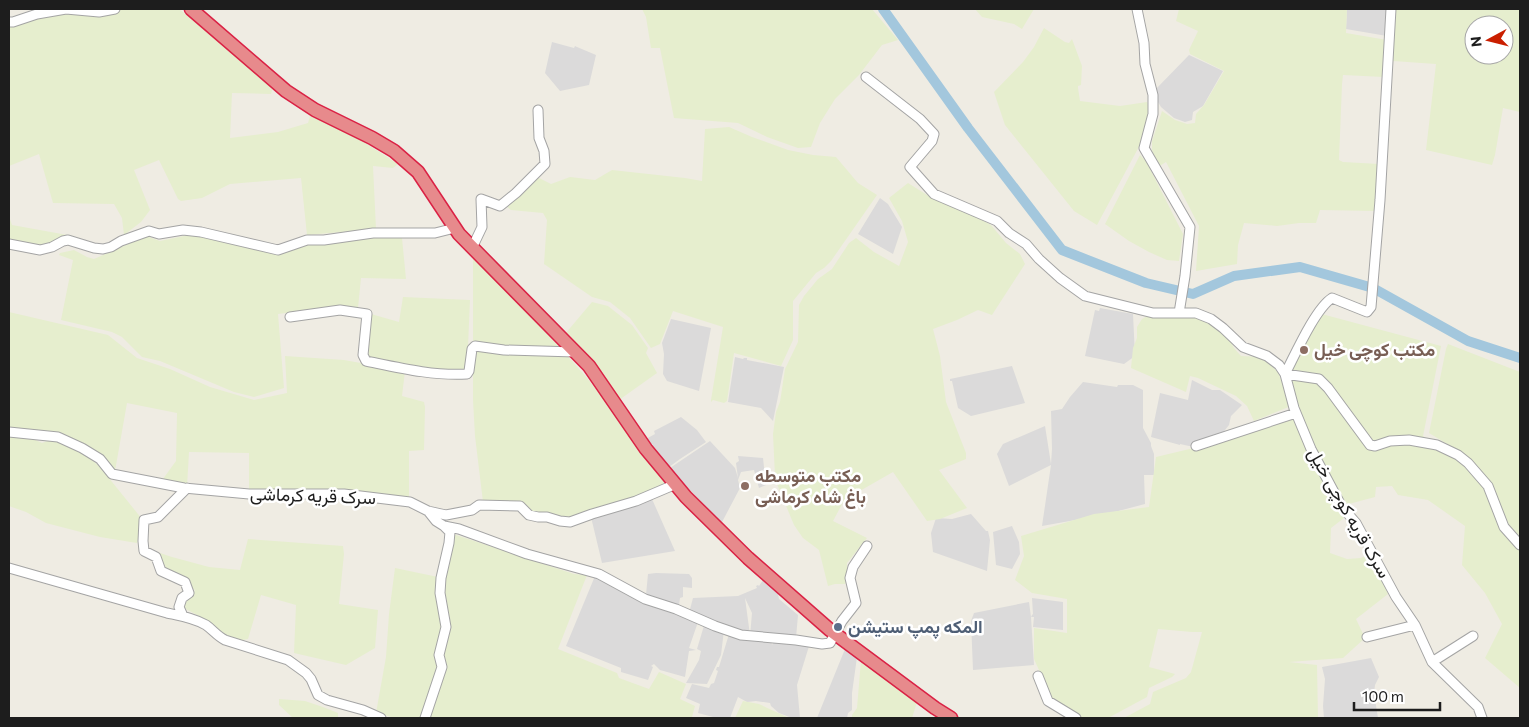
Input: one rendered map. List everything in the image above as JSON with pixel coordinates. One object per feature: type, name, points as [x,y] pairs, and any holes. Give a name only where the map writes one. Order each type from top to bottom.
[{"type":"highway","points":[[191,9],[286,91],[315,110],[394,151],[418,172],[458,234],[589,366],[646,449],[686,497],[748,558],[836,634],[950,718]]},
{"type":"street","points":[[9,22],[36,14],[66,9],[99,12],[114,9]]},
{"type":"street","points":[[1137,9],[1144,43],[1145,64],[1153,95],[1153,114],[1144,148],[1190,227],[1180,309]]},
{"type":"street","points":[[1391,9],[1380,200],[1371,307],[1367,312],[1364,312],[1332,298],[1317,314],[1285,374],[1319,379],[1328,388],[1370,445],[1375,446],[1390,441],[1409,440],[1437,445],[1463,459],[1488,486],[1504,527],[1520,545]]},
{"type":"street","name":"سرک قریه کوچی خیل","points":[[866,77],[920,119],[934,134],[932,141],[910,167],[934,194],[997,221],[1009,233],[1026,244],[1060,278],[1085,296],[1153,313],[1180,309],[1211,319],[1243,347],[1267,356],[1279,365],[1285,374],[1296,413],[1342,507],[1356,523],[1396,597],[1415,625],[1432,662],[1478,707],[1482,718]]},
{"type":"street","points":[[472,248],[482,227],[481,199],[500,206],[516,193],[544,164],[544,151],[539,138],[538,110]]},
{"type":"street","points":[[9,244],[40,250],[68,240],[102,249],[110,247],[121,240],[149,231],[159,234],[184,230],[201,232],[278,250],[307,240],[324,240],[373,233],[435,233],[455,228]]},
{"type":"street","points":[[290,317],[340,310],[367,314],[363,355],[366,361],[430,374],[467,374],[473,346],[504,350],[575,352]]},
{"type":"street","points":[[1196,446],[1296,413]]},
{"type":"street","name":"سرک قریه کرماشی","points":[[9,432],[58,437],[100,459],[112,474],[187,488],[249,494],[344,494],[410,502],[428,511],[446,515],[472,510],[479,505],[520,506],[529,515],[547,516],[560,521],[570,522],[636,501],[676,484]]},
{"type":"street","points":[[184,616],[179,607],[182,598],[189,593],[185,582],[161,571],[156,557],[144,551],[143,541],[144,520],[158,517],[187,488]]},
{"type":"street","points":[[426,718],[442,667],[439,656],[446,627],[440,593],[450,532],[436,521],[428,511]]},
{"type":"street","points":[[444,526],[460,529],[527,554],[599,574],[646,599],[741,635],[822,644],[830,643],[842,621],[856,603],[850,578],[853,567],[867,546]]},
{"type":"street","points":[[9,568],[191,618],[205,624],[216,635],[225,640],[288,660],[306,673],[318,694],[327,700],[363,710],[381,718]]},
{"type":"street","points":[[1368,637],[1415,625]]},
{"type":"street","points":[[1432,662],[1472,636]]},
{"type":"street","points":[[1038,676],[1048,701],[1076,718]]},
{"type":"shaded area","points":[[1347,9],[1389,9],[1387,36],[1346,29]]},
{"type":"shaded area","points":[[552,42],[574,48],[575,46],[596,55],[589,85],[560,91],[545,73]]},
{"type":"shaded area","points":[[1189,55],[1223,71],[1203,106],[1193,112],[1192,120],[1185,122],[1174,118],[1161,107],[1155,90]]},
{"type":"shaded area","points":[[880,198],[888,204],[902,227],[893,254],[858,234]]},
{"type":"shaded area","points":[[1100,308],[1133,314],[1135,356],[1124,364],[1085,356],[1095,310],[1099,311]]},
{"type":"shaded area","points":[[671,319],[711,328],[699,391],[667,381],[663,374],[664,354],[662,343]]},
{"type":"shaded area","points":[[735,357],[784,367],[773,421],[761,408],[728,402]]},
{"type":"shaded area","points":[[1012,366],[1025,403],[971,416],[958,408],[950,379]]},
{"type":"shaded area","points":[[1192,380],[1212,390],[1220,390],[1242,405],[1231,416],[1229,425],[1221,435],[1195,446],[1180,445],[1151,437],[1160,393],[1188,400]]},
{"type":"shaded area","points":[[1083,382],[1117,387],[1118,385],[1133,385],[1143,390],[1143,428],[1151,443],[1154,454],[1154,475],[1144,475],[1145,504],[1103,515],[1042,526],[1051,465],[1009,486],[997,454],[1003,444],[1045,426],[1051,464],[1051,411],[1062,409]]},
{"type":"shaded area","points":[[681,417],[697,430],[706,442],[665,470],[646,439],[655,434],[654,431]]},
{"type":"shaded area","points":[[710,441],[735,468],[738,478],[736,463],[739,461],[738,456],[763,458],[766,485],[759,488],[754,470],[741,472],[738,480],[740,488],[721,524],[670,468]]},
{"type":"shaded area","points":[[652,499],[675,551],[602,563],[591,517],[636,504],[637,506]]},
{"type":"shaded area","points":[[971,514],[988,531],[990,540],[987,571],[933,552],[931,533],[936,518],[952,519]]},
{"type":"shaded area","points":[[1012,526],[1019,542],[1020,554],[1012,569],[996,565],[993,532]]},
{"type":"shaded area","points":[[648,574],[689,574],[692,578],[692,588],[683,587],[683,597],[680,598],[679,605],[698,622],[689,648],[696,650],[689,651],[685,677],[660,670],[654,664],[651,666],[653,667],[648,680],[621,672],[621,668],[566,646],[595,576],[616,585],[615,588],[643,600],[646,595]]},
{"type":"shaded area","points":[[767,574],[776,585],[779,599],[798,615],[796,638],[774,638],[773,636],[769,637],[763,634],[753,638],[750,636],[752,613],[745,598],[750,635],[742,634],[720,624],[720,622],[689,613],[693,598],[738,596],[757,588],[756,586],[759,586]]},
{"type":"shaded area","points":[[1032,598],[1063,602],[1063,630],[1033,627],[1034,617],[1031,617],[1033,614]]},
{"type":"shaded area","points":[[1029,602],[1034,665],[973,670],[971,621],[974,613]]},
{"type":"shaded area","points":[[706,619],[724,630],[721,655],[707,684],[686,683],[699,660],[701,651],[697,649]]},
{"type":"shaded area","points":[[728,632],[756,640],[757,637],[771,640],[772,645],[775,639],[810,643],[797,685],[800,718],[792,718],[779,713],[770,703],[747,702],[738,697],[730,718],[717,718],[698,713],[700,704],[686,698],[692,684],[709,688],[714,683],[718,671],[716,670],[719,667]]},
{"type":"shaded area","points":[[845,649],[857,657],[852,693],[852,710],[848,713],[847,718],[817,718]]},
{"type":"shaded area","points":[[1371,658],[1379,677],[1374,693],[1378,718],[1324,718],[1325,679],[1322,667]]},
{"type":"green space","points":[[124,9],[179,9],[273,87],[271,94],[232,93],[230,138],[278,132],[308,123],[310,116],[354,136],[398,164],[393,168],[373,166],[376,229],[307,235],[301,178],[230,184],[202,198],[181,201],[178,199],[159,160],[134,170],[150,210],[141,222],[124,235],[122,218],[114,204],[53,203],[39,154],[9,166],[9,24],[62,10],[87,12]]},
{"type":"green space","points":[[642,9],[872,9],[898,40],[882,45],[859,75],[835,99],[820,123],[811,147],[798,148],[767,137],[738,123],[674,118],[660,48],[651,48],[646,17]]},
{"type":"green space","points":[[975,9],[1034,9],[1022,29],[1014,24],[982,17]]},
{"type":"green space","points":[[1179,9],[1347,9],[1346,33],[1387,40],[1384,77],[1343,75],[1342,84],[1339,160],[1343,162],[1379,164],[1374,211],[1320,210],[1316,223],[1277,226],[1244,223],[1238,245],[1237,264],[1196,271],[1199,226],[1166,162],[1158,167],[1152,150],[1152,141],[1162,111],[1175,120],[1187,124],[1195,123],[1196,114],[1204,105],[1224,71],[1190,54],[1189,50],[1198,31],[1176,21]]},
{"type":"green space","points":[[1396,9],[1520,9],[1520,112],[1503,108],[1492,165],[1426,150],[1436,64],[1393,61]]},
{"type":"green space","points":[[1044,28],[1065,42],[1069,43],[1072,39],[1082,66],[1081,85],[1078,86],[1080,101],[1120,106],[1147,102],[1149,108],[1142,141],[1097,225],[1074,211],[1005,125],[994,92],[1023,62]]},
{"type":"green space","points":[[729,127],[788,150],[836,157],[858,183],[877,195],[831,261],[816,273],[793,301],[793,340],[781,366],[734,353],[727,401],[724,403],[713,400],[711,402],[723,327],[673,311],[660,344],[651,348],[630,318],[610,302],[592,297],[544,264],[547,220],[543,213],[511,210],[504,204],[533,175],[551,184],[570,177],[595,180],[612,170],[702,181],[705,129]]},
{"type":"green space","points":[[1140,155],[1146,161],[1183,234],[1179,261],[1167,260],[1149,252],[1105,224]]},
{"type":"green space","points":[[908,183],[927,195],[956,205],[991,225],[1006,243],[1020,254],[1025,264],[992,315],[978,310],[933,329],[940,356],[946,402],[966,453],[966,459],[939,470],[967,508],[940,519],[927,521],[893,472],[851,496],[847,495],[833,521],[867,538],[847,563],[847,581],[845,584],[828,586],[819,550],[803,538],[794,525],[777,484],[773,434],[776,412],[780,402],[785,369],[798,342],[799,305],[804,296],[818,279],[832,269],[849,243],[856,238],[874,252],[899,266],[908,242],[902,221],[889,198]]},
{"type":"green space","points":[[9,216],[12,225],[73,236],[64,238],[48,247],[9,240]]},
{"type":"green space","points":[[189,235],[231,239],[271,250],[306,243],[367,237],[402,238],[406,279],[361,278],[358,308],[317,309],[278,314],[284,388],[254,397],[234,392],[160,361],[142,357],[122,337],[112,332],[61,320],[73,260],[59,255],[60,253],[74,250],[94,259],[146,236],[160,241]]},
{"type":"green space","points":[[475,258],[560,348],[505,347],[473,342],[473,259]]},
{"type":"green space","points":[[403,297],[470,300],[467,370],[425,370],[365,359],[371,314],[399,322]]},
{"type":"green space","points":[[592,302],[608,306],[632,325],[648,348],[646,353],[657,373],[619,400],[565,334]]},
{"type":"green space","points":[[9,312],[108,335],[137,358],[170,369],[210,387],[254,400],[287,393],[285,356],[344,360],[405,371],[402,396],[424,402],[425,407],[424,450],[409,451],[409,497],[406,500],[249,491],[249,453],[189,452],[187,487],[160,483],[176,461],[177,413],[127,403],[115,471],[102,456],[81,443],[9,429]]},
{"type":"green space","points":[[1192,313],[1209,319],[1226,333],[1241,356],[1262,357],[1278,372],[1291,406],[1254,421],[1247,406],[1236,396],[1198,378],[1190,376],[1186,392],[1131,368],[1133,348],[1137,338],[1137,327],[1142,319],[1149,315]]},
{"type":"green space","points":[[1318,313],[1441,346],[1423,436],[1452,454],[1484,482],[1520,549],[1520,688],[1485,658],[1502,624],[1485,593],[1462,565],[1465,526],[1428,500],[1398,495],[1392,486],[1376,487],[1375,497],[1345,505],[1305,427],[1293,397],[1291,373]]},
{"type":"green space","points":[[1448,344],[1520,372],[1520,537],[1502,518],[1490,481],[1467,456],[1429,433]]},
{"type":"green space","points":[[473,350],[565,353],[619,418],[666,485],[637,498],[594,509],[571,519],[532,514],[525,505],[483,502],[475,436]]},
{"type":"green space","points":[[1292,414],[1328,492],[1344,518],[1331,528],[1330,553],[1347,559],[1361,558],[1367,555],[1380,575],[1388,594],[1356,619],[1365,638],[1343,658],[1289,662],[1317,665],[1318,718],[1124,718],[1150,704],[1153,692],[1186,678],[1191,672],[1202,632],[1158,629],[1149,667],[1175,674],[1149,688],[1147,697],[1108,718],[1082,718],[1053,701],[1034,659],[1034,628],[1067,633],[1067,599],[1032,593],[1015,580],[1024,556],[1021,536],[1094,514],[1149,507],[1156,457],[1202,446]]},
{"type":"green space","points":[[9,437],[29,437],[42,443],[53,439],[81,450],[100,467],[142,519],[137,543],[100,537],[46,523],[26,512],[9,506]]},
{"type":"green space","points":[[447,532],[574,574],[587,575],[558,649],[617,673],[619,678],[649,689],[659,672],[686,684],[680,699],[695,706],[692,717],[694,718],[395,718],[376,713],[386,657],[395,568],[438,577],[441,574]]},
{"type":"green space","points":[[248,539],[343,546],[344,554],[339,604],[378,610],[375,648],[346,665],[294,653],[296,605],[261,595],[248,639],[237,641],[182,607],[195,590],[170,574],[160,565],[157,552],[209,567],[240,570]]},
{"type":"green space","points":[[861,660],[917,702],[912,718],[852,718],[857,708]]},
{"type":"green space","points":[[279,699],[305,701],[338,713],[338,718],[293,718],[279,705]]},
{"type":"green space","points":[[743,701],[759,704],[789,718],[735,718]]},
{"type":"waterway","points":[[883,9],[968,128],[1062,250],[1146,283],[1193,294],[1234,276],[1300,267],[1373,288],[1468,341],[1520,358]]},
{"type":"place","name":"مکتب کوچی خیل","points":[[1304,350]]},
{"type":"place","name":"مکتب متوسطه باغ شاه کرماشی","points":[[745,486]]},
{"type":"place","name":"المکه پمپ ستیشن","points":[[838,627]]}]
